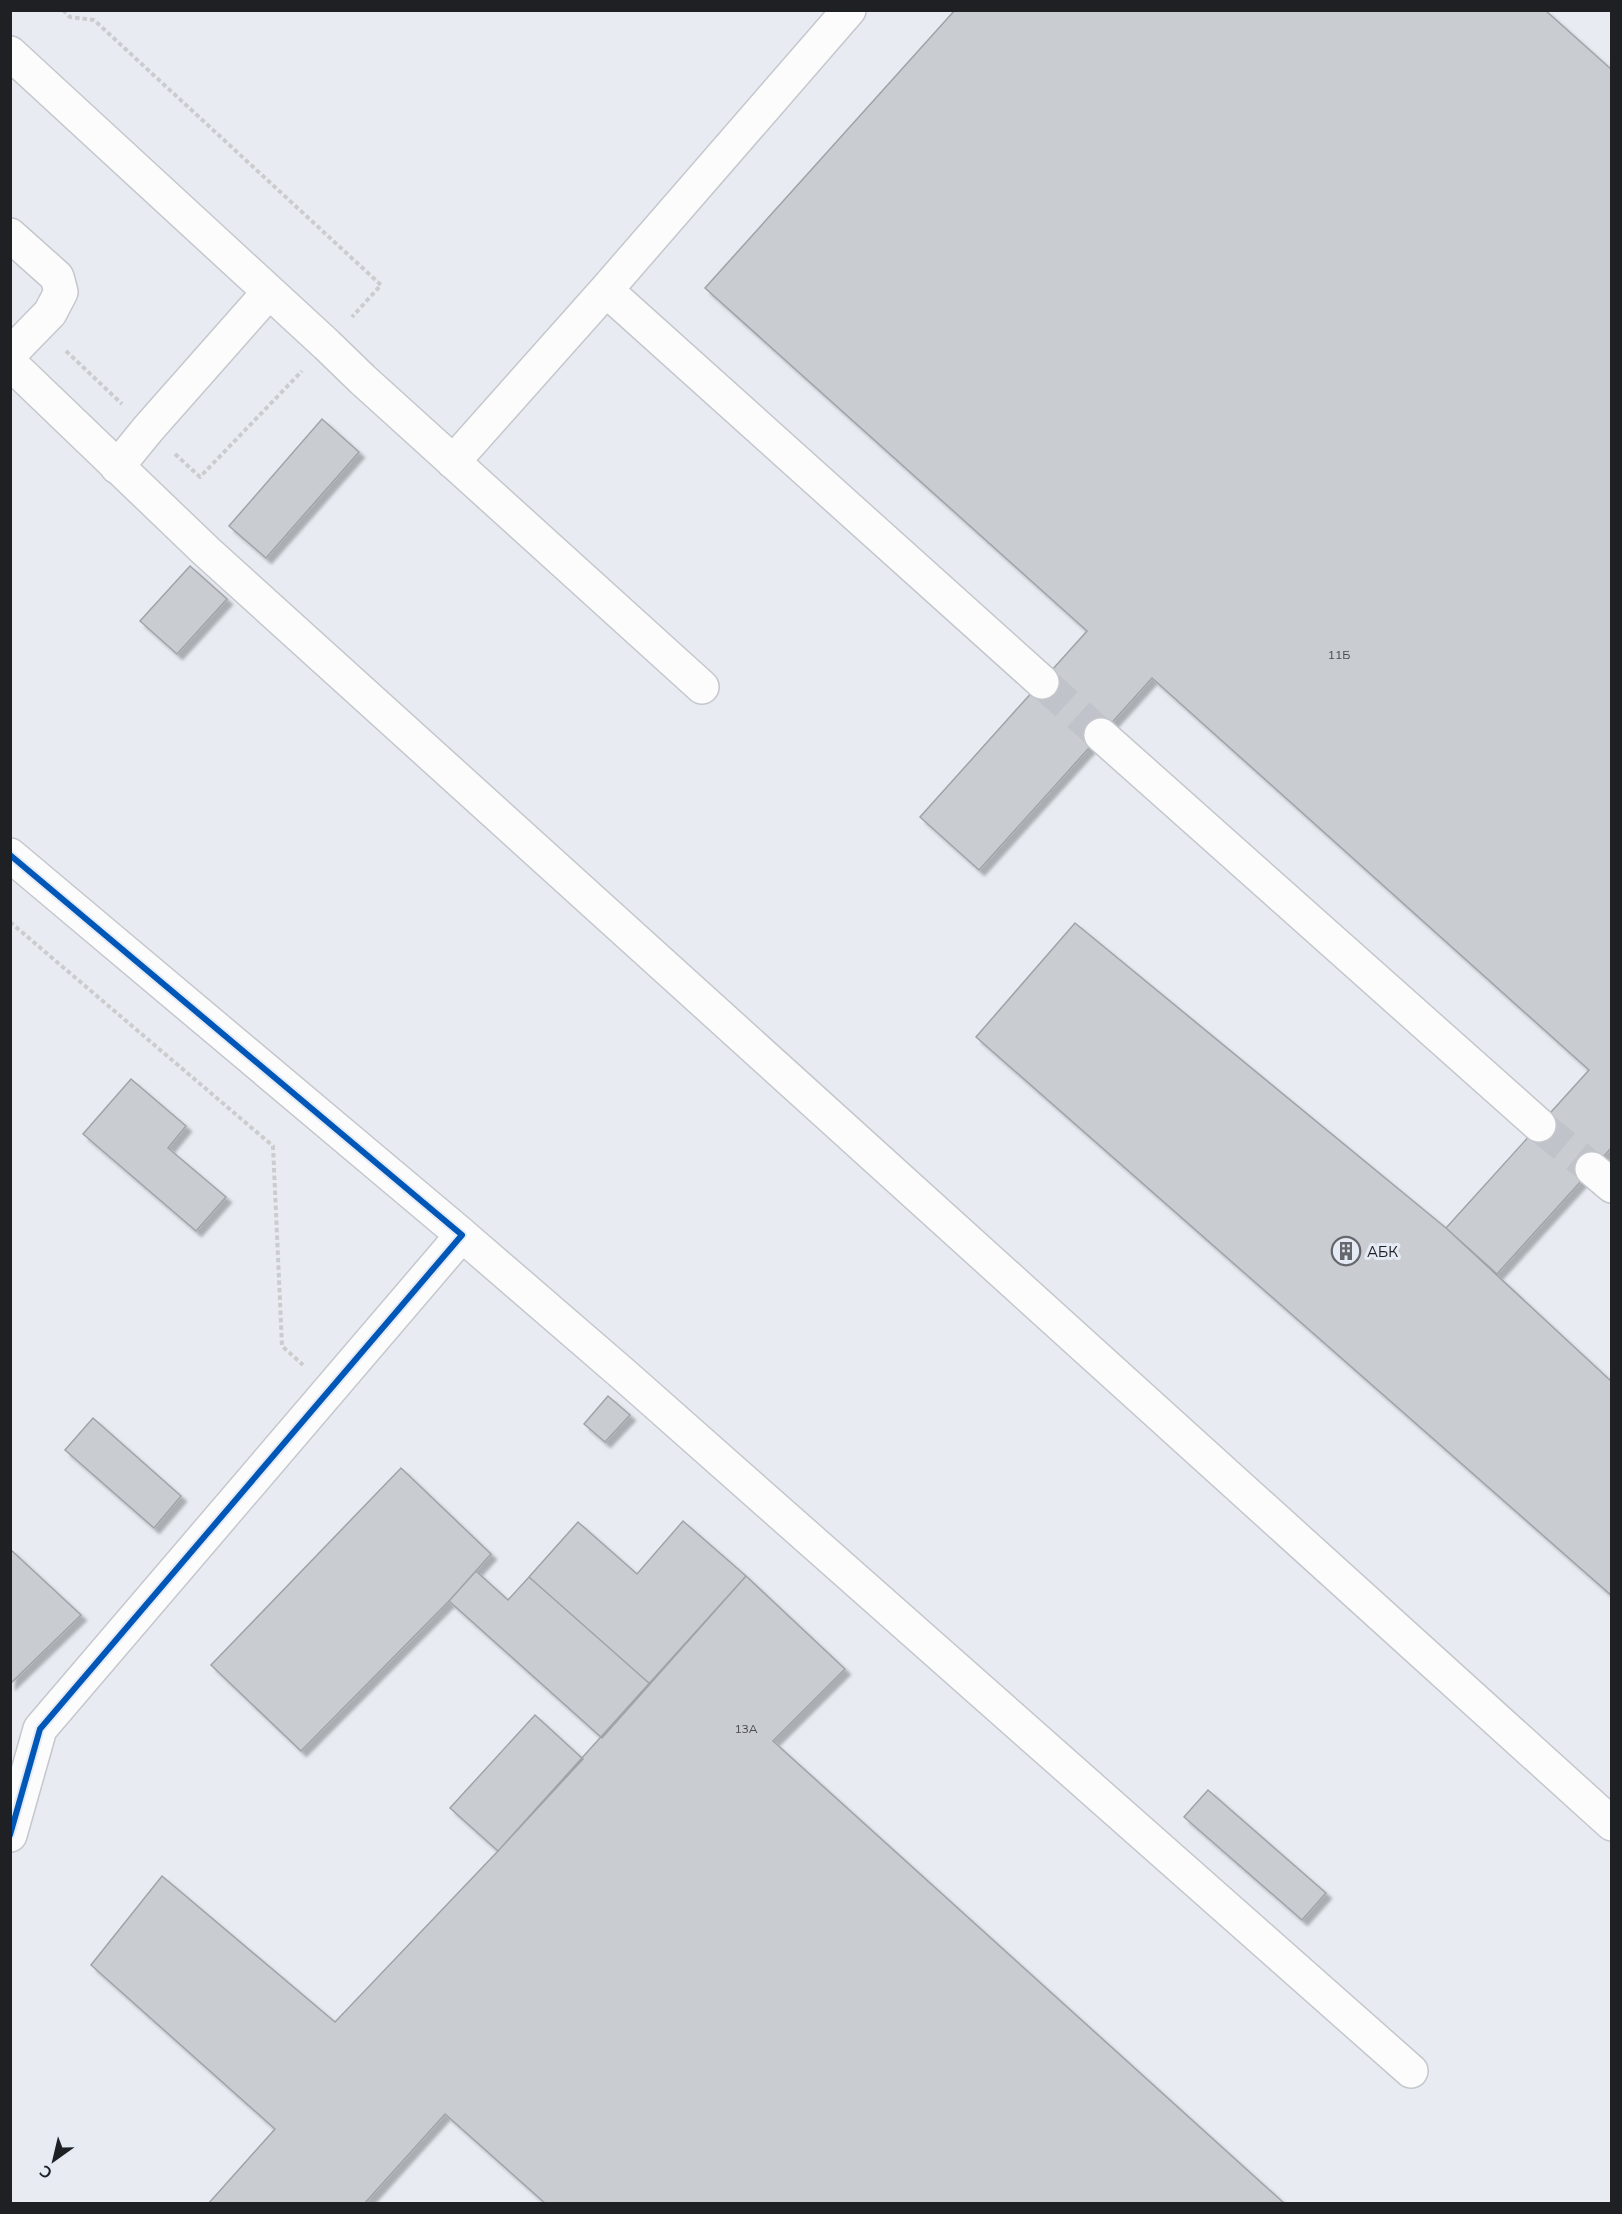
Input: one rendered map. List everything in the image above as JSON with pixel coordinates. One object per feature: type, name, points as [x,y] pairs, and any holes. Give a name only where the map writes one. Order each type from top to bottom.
[{"type":"street","points":[[453,462],[849,10]]},
{"type":"street","points":[[10,53],[453,462],[702,687]]},
{"type":"street","points":[[10,235],[57,277],[61,292],[50,313],[10,354]]},
{"type":"street","points":[[606,290],[1042,682]]},
{"type":"street","points":[[117,467],[269,292]]},
{"type":"street","points":[[10,363],[214,559],[1611,1824]]},
{"type":"street","points":[[1101,735],[1539,1125]]},
{"type":"street","points":[[10,855],[462,1235],[623,1374],[1411,2071]]},
{"type":"street","points":[[10,1835],[40,1729],[462,1235]]},
{"type":"path","points":[[10,922],[273,1146],[282,1346],[330,1389]]},
{"type":"building","points":[[955,10],[1545,10],[1612,70],[1612,1147],[1497,1274],[1446,1228],[1589,1070],[1152,678],[979,870],[920,817],[1087,631],[705,288]]},
{"type":"building","points":[[322,419],[359,452],[266,558],[229,526]]},
{"type":"building","points":[[190,566],[227,599],[177,654],[140,621]]},
{"type":"building","name":"АБК","points":[[1075,923],[1446,1228],[1612,1382],[1612,1596],[976,1037]]},
{"type":"building","points":[[131,1079],[186,1126],[168,1148],[226,1197],[196,1231],[83,1134]]},
{"type":"building","points":[[608,1396],[630,1415],[605,1442],[584,1424]]},
{"type":"building","points":[[93,1418],[181,1496],[154,1528],[65,1450]]},
{"type":"building","points":[[401,1468],[491,1554],[449,1601],[301,1751],[211,1665]]},
{"type":"building","points":[[683,1521],[746,1576],[650,1684],[529,1577],[578,1522],[637,1574]]},
{"type":"building","points":[[10,1549],[81,1615],[10,1684]]},
{"type":"building","points":[[476,1571],[508,1600],[529,1577],[650,1684],[602,1738],[449,1601]]},
{"type":"building","points":[[746,1576],[845,1669],[773,1741],[1285,2204],[546,2204],[445,2114],[364,2204],[208,2204],[275,2129],[91,1965],[162,1876],[335,2022],[498,1851]]},
{"type":"building","points":[[535,1715],[583,1759],[498,1851],[450,1808]]},
{"type":"building","points":[[1208,1790],[1326,1893],[1302,1920],[1184,1817]]},
{"type":"tunnel","points":[[1042,682],[1101,735]]},
{"type":"tunnel","points":[[1539,1125],[1592,1169]]},
{"type":"cycle path","points":[[10,855],[462,1235],[40,1729],[10,1835]]},
{"type":"place","name":"АБК","points":[[1346,1251]]}]
